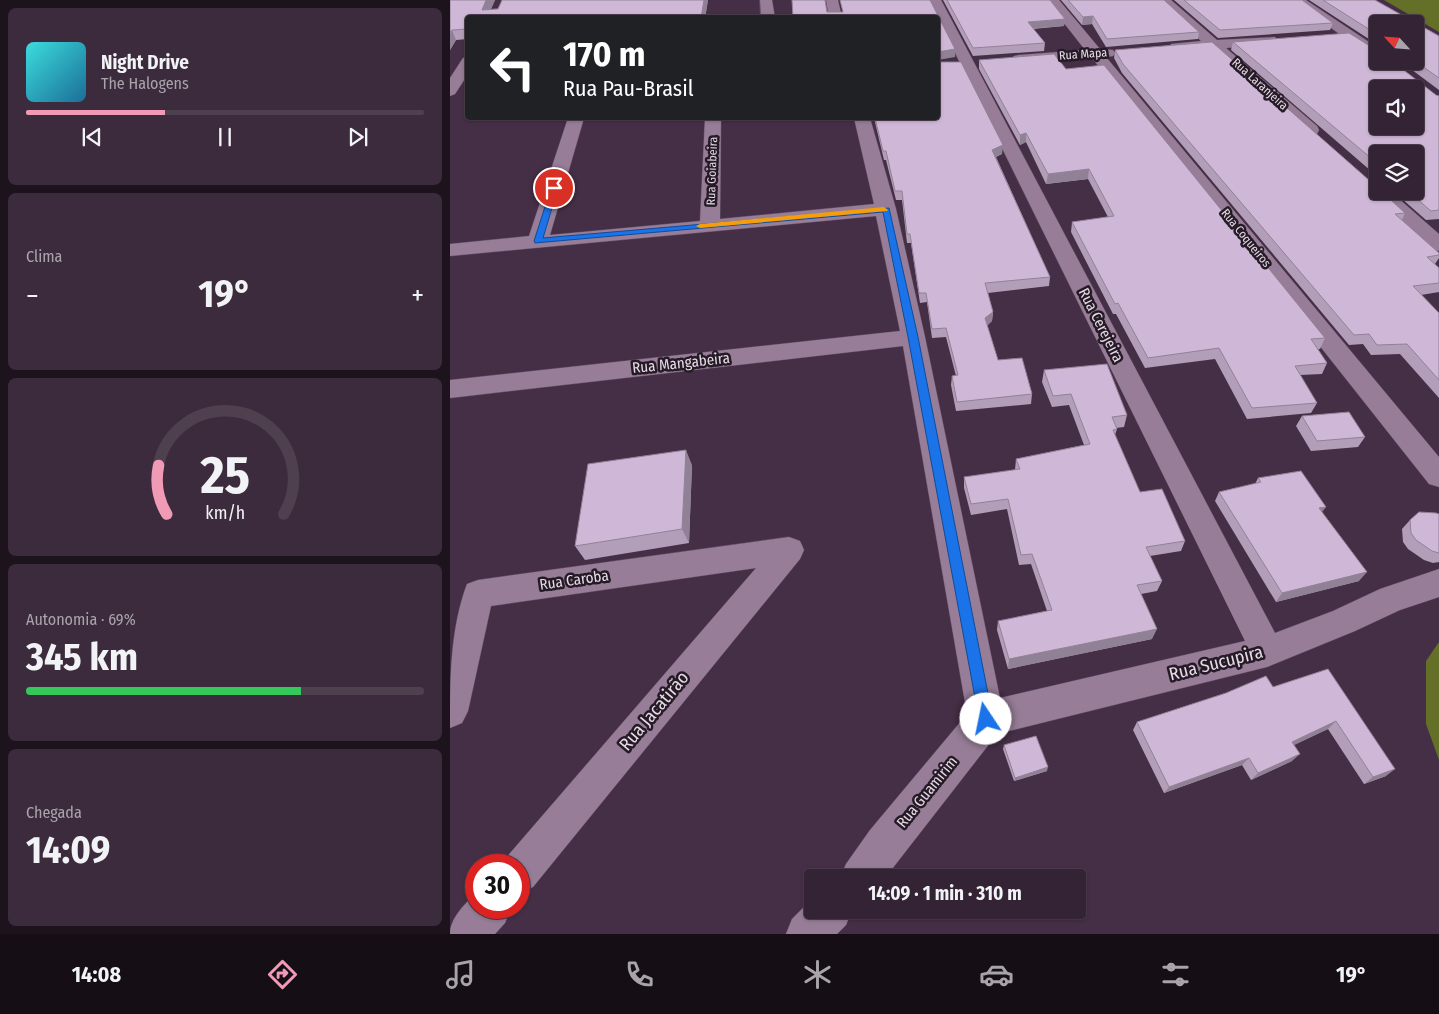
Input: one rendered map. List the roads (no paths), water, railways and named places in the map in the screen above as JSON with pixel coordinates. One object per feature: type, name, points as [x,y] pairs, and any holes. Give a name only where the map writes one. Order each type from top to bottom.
[{"type":"street","points":[[766,0],[768,15]]},
{"type":"street","points":[[832,0],[835,15]]},
{"type":"street","name":"Rua Cerejeira","points":[[935,0],[1267,651]]},
{"type":"street","name":"Rua Coqueiros","points":[[1052,0],[1439,476]]},
{"type":"street","name":"Rua Laranjeira","points":[[1163,0],[1326,144]]},
{"type":"street","points":[[1298,0],[1369,50]]},
{"type":"street","points":[[1329,36],[1348,35]]},
{"type":"street","points":[[1165,48],[1282,40]]},
{"type":"street","name":"Rua Mapa","points":[[1007,60],[1125,51]]},
{"type":"street","points":[[450,58],[465,56]]},
{"type":"street","points":[[450,91],[465,66]]},
{"type":"street","points":[[538,241],[575,120]]},
{"type":"street","name":"Rua Goiabeira","points":[[710,225],[713,120]]},
{"type":"street","points":[[863,120],[886,209],[913,337],[986,719]]},
{"type":"street","points":[[1390,200],[1439,244]]},
{"type":"street","points":[[450,250],[886,209]]},
{"type":"street","name":"Rua Mangabeira","points":[[450,389],[913,337]]},
{"type":"street","name":"Rua Caroba","points":[[450,711],[478,594],[789,550]]},
{"type":"street","name":"Rua Jacatirão","points":[[530,860],[789,550]]},
{"type":"street","name":"Rua Sucupira","points":[[986,719],[1267,651],[1439,583]]},
{"type":"street","name":"Rua Guamirim","points":[[866,869],[884,844],[986,719]]},
{"type":"street","points":[[468,934],[481,919]]},
{"type":"street","points":[[807,934],[822,919]]}]
